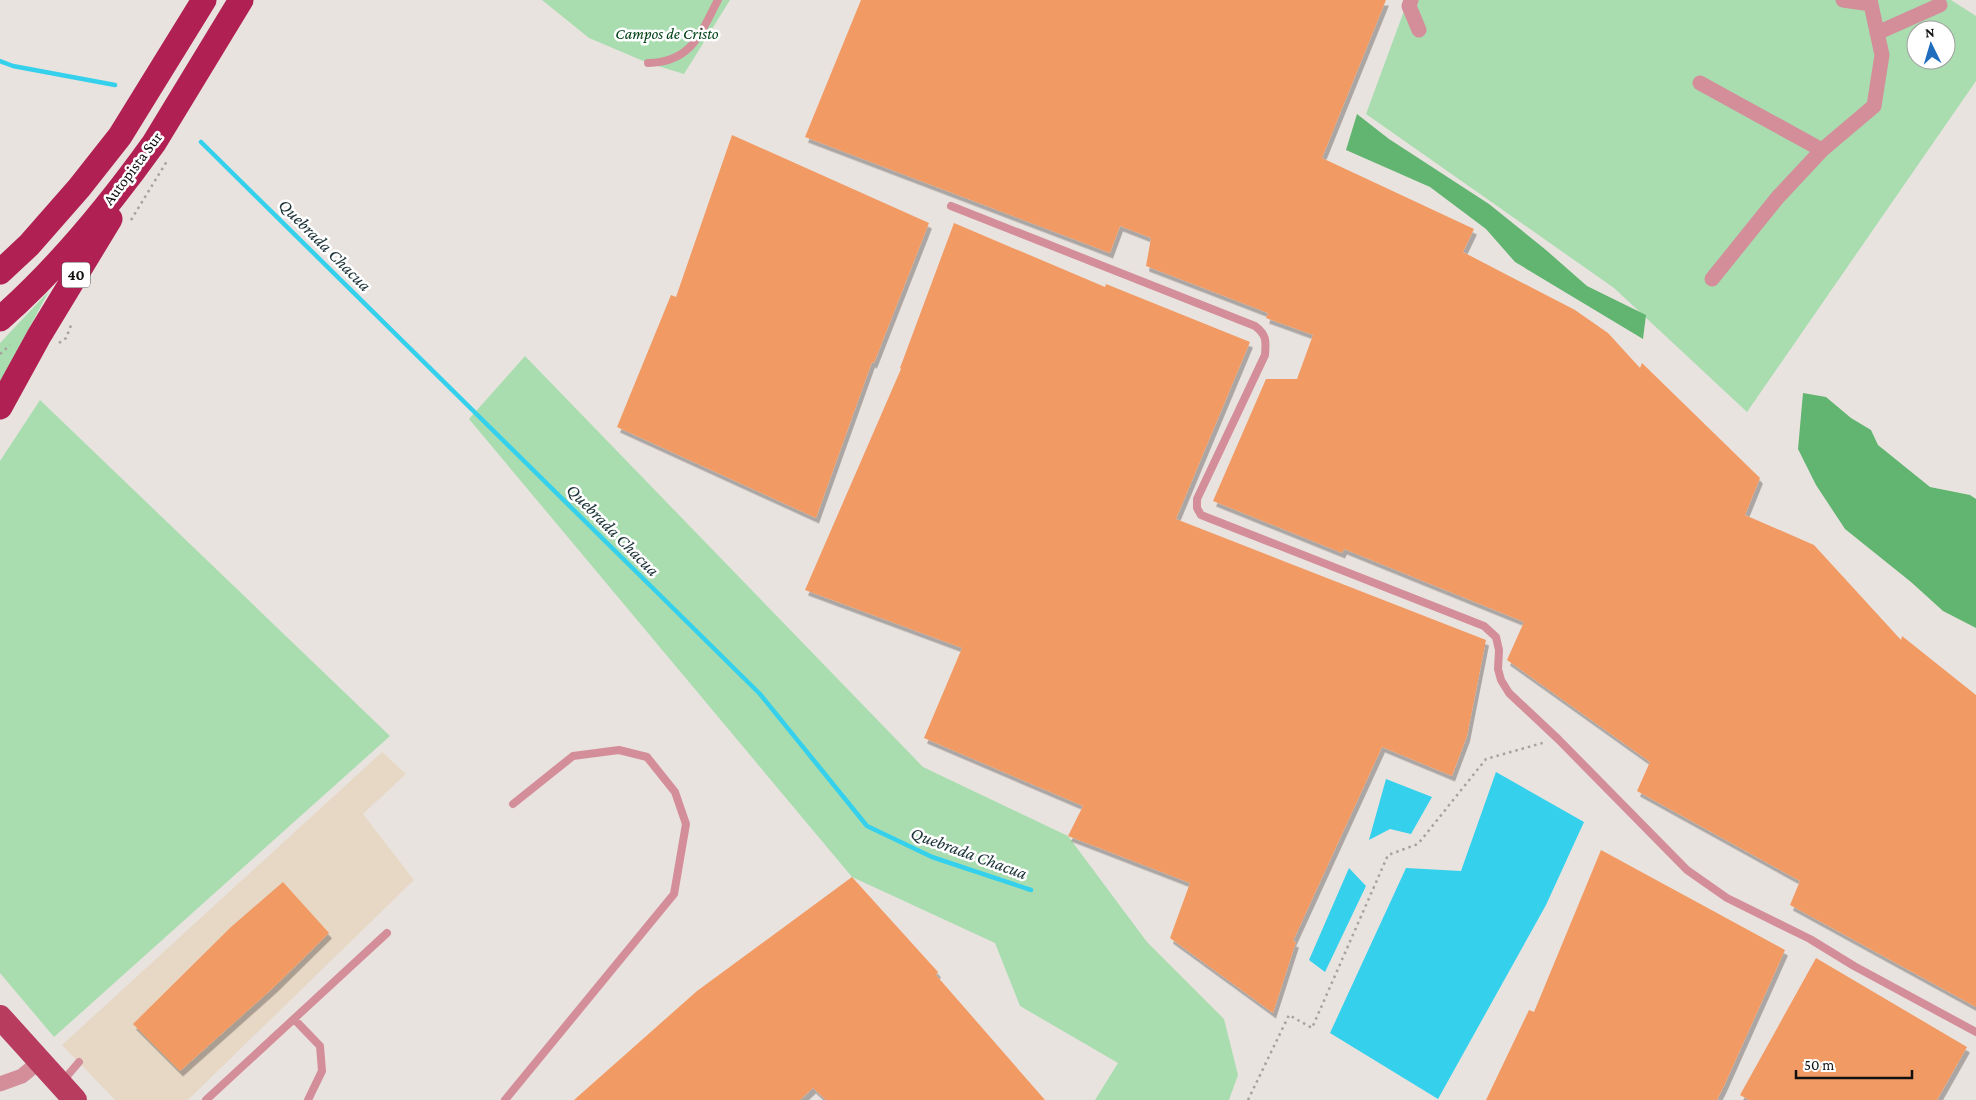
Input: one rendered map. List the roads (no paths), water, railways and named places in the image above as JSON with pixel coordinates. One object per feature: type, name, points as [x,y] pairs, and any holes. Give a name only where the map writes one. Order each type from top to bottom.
[{"type":"highway","name":"Autopista Sur","points":[[0,272],[28,245],[80,188],[120,136],[204,0]]},
{"type":"highway","name":"Autopista Sur","points":[[0,318],[59,260],[128,178],[154,143],[241,0]]},
{"type":"highway","name":"40","points":[[0,407],[39,336],[154,143]]},
{"type":"main road","points":[[0,1017],[68,1092]]},
{"type":"street","points":[[1412,0],[1409,6],[1419,30]]},
{"type":"street","points":[[1712,279],[1778,197],[1822,150],[1874,106],[1882,55],[1870,2],[1843,0]]},
{"type":"street","points":[[1877,33],[1940,6]]},
{"type":"street","points":[[1700,83],[1822,150]]},
{"type":"street","points":[[0,1084],[22,1076],[40,1061]]},
{"type":"lane","points":[[648,63],[669,60],[688,50],[696,42],[718,0]]},
{"type":"lane","points":[[951,206],[1255,326],[1264,332],[1266,342],[1265,355],[1197,499],[1196,508],[1201,515],[1484,626],[1496,637],[1499,650],[1498,669],[1501,680],[1509,693],[1558,739],[1687,870],[1727,898],[1810,939],[1854,966],[1976,1032]]},
{"type":"lane","points":[[506,1100],[674,894],[686,824],[675,792],[647,757],[619,750],[573,756],[513,804]]},
{"type":"lane","points":[[206,1100],[387,933]]},
{"type":"lane","points":[[294,1019],[320,1046],[322,1071],[308,1100]]},
{"type":"lane","points":[[68,1092],[79,1062]]},
{"type":"water","points":[[1496,772],[1584,822],[1546,905],[1438,1099],[1330,1033],[1406,868],[1461,871]]},
{"type":"water","points":[[1386,779],[1432,797],[1411,834],[1390,829],[1369,840]]},
{"type":"water","points":[[1349,868],[1366,886],[1325,972],[1309,960]]},
{"type":"waterway","name":"Quebrada Chacua","points":[[0,61],[13,66],[115,85]]},
{"type":"waterway","name":"Quebrada Chacua","points":[[201,142],[760,694],[867,826],[932,857],[1031,890]]},
{"type":"park label","name":"Campos de Cristo","points":[[667,33]]}]
